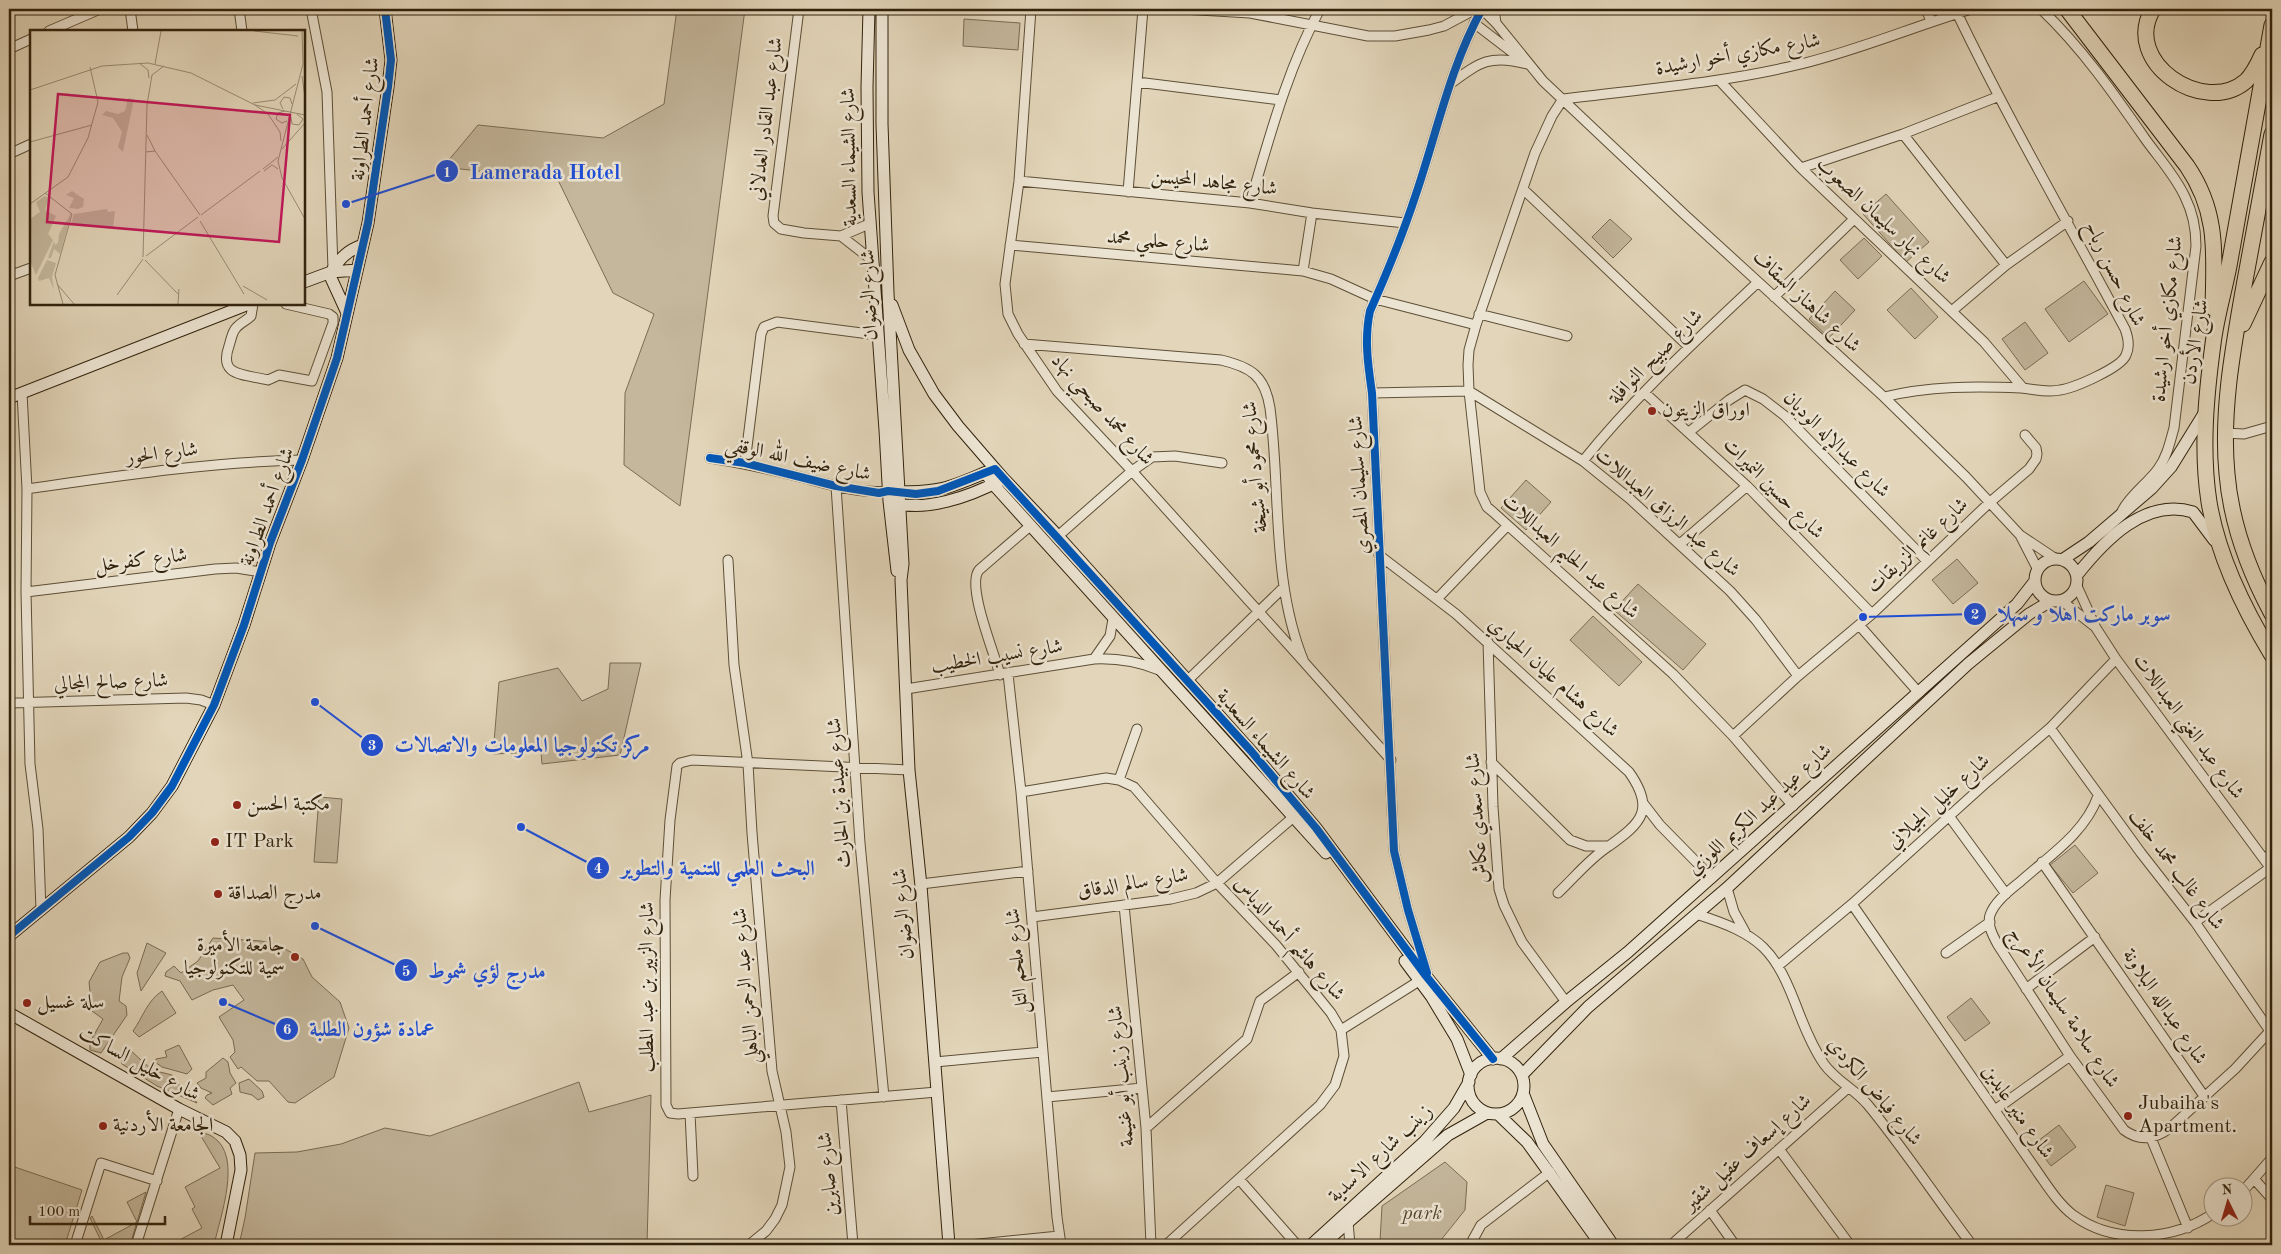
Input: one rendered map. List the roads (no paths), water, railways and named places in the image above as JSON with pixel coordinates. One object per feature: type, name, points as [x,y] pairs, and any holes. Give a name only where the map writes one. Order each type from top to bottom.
[{"type":"highway","points":[[2066,9],[2187,166],[2203,192],[2208,206],[2213,238],[2213,343]]},
{"type":"highway","points":[[2153,9],[2147,20],[2146,34],[2148,48],[2155,63],[2173,80],[2204,90],[2229,89],[2247,79],[2256,66],[2271,30]]},
{"type":"highway","name":"شارع الأردن","points":[[2271,30],[2228,271],[2213,343],[2206,410],[2206,471],[2210,504],[2222,552],[2239,594],[2272,655]]},
{"type":"highway","name":"شارع الأردن","points":[[2272,134],[2234,344],[2224,434],[2227,476],[2237,526],[2249,565],[2272,614]]},
{"type":"highway","points":[[2234,344],[2272,262]]},
{"type":"street","points":[[51,30],[100,9]]},
{"type":"street","points":[[130,9],[133,30]]},
{"type":"street","points":[[239,9],[242,30]]},
{"type":"street","points":[[311,9],[327,92],[330,273],[347,313]]},
{"type":"street","name":"شارع أحمد الطراونة","points":[[9,936],[128,837],[152,813],[172,786],[214,705],[337,358],[363,245],[390,74],[390,41],[385,9]]},
{"type":"street","name":"شارع عبد القادر العدلاني","points":[[798,9],[773,219],[781,229],[841,236],[869,224]]},
{"type":"street","name":"شارع الشيماء السعدية","points":[[869,9],[867,87],[869,224],[877,335]]},
{"type":"street","name":"شارع الرضوان","points":[[882,9],[882,124],[888,293],[890,496]]},
{"type":"street","name":"شارع محمد صبحي نهاد","points":[[1032,9],[1019,181],[1005,284],[1006,304],[1013,325],[1057,391],[1132,471],[1304,662]]},
{"type":"street","points":[[1128,192],[1143,9]]},
{"type":"street","points":[[1182,9],[1260,12],[1350,34],[1395,36],[1444,26],[1474,10],[1482,9],[1496,23],[1527,64]]},
{"type":"street","points":[[1250,203],[1281,100],[1320,9]]},
{"type":"street","name":"شارع سليمان المصري","points":[[1423,978],[1426,970],[1408,910],[1394,851],[1372,393],[1366,342],[1367,327],[1376,299],[1416,195],[1450,84],[1474,23],[1482,9]]},
{"type":"street","points":[[1496,23],[1494,9],[1505,9]]},
{"type":"street","points":[[1926,9],[1931,21]]},
{"type":"street","name":"شارع مكازي أخو ارشيدة","points":[[1563,99],[1719,80],[1770,71],[1828,57],[1931,21],[1972,9]]},
{"type":"street","name":"شارع مكازي أخو ارشيدة","points":[[2041,9],[2061,28],[2102,78],[2173,178],[2185,197],[2196,231],[2196,246],[2174,428],[2160,467],[2131,496],[2119,516]]},
{"type":"street","name":"شارع حسن رباح","points":[[1884,397],[1935,389],[2023,388],[2049,391],[2070,387],[2111,369],[2126,356],[2128,337],[2125,329],[2068,221],[1997,97],[1957,13]]},
{"type":"street","points":[[1474,23],[1527,64],[1563,99]]},
{"type":"street","points":[[9,49],[30,39]]},
{"type":"street","points":[[1450,84],[1483,62],[1498,58],[1527,64]]},
{"type":"street","name":"شارع نهار سليمان الصعوب","points":[[1719,80],[1801,168],[1953,310],[1984,342],[2023,388]]},
{"type":"street","points":[[1137,82],[1281,100]]},
{"type":"street","points":[[867,87],[882,87]]},
{"type":"street","points":[[1801,168],[1903,134],[1997,97]]},
{"type":"street","name":"شارع عبد الحليم العبداللات","points":[[1563,99],[1548,123],[1523,189],[1479,314],[1468,357],[1469,391],[1480,492],[1487,507],[1507,526],[1673,674],[1733,736],[1793,806]]},
{"type":"street","name":"شارع شاهناز السقاف","points":[[1563,99],[1774,297],[1884,397],[1966,477],[2020,535],[2059,559]]},
{"type":"street","points":[[867,124],[882,124]]},
{"type":"street","points":[[1903,134],[2006,266]]},
{"type":"street","points":[[9,154],[30,144]]},
{"type":"street","name":"شارع مجاهد المحيسن","points":[[1019,181],[1250,203],[1312,213],[1405,223]]},
{"type":"street","points":[[1523,189],[1689,347]]},
{"type":"street","points":[[1303,271],[1312,213]]},
{"type":"street","points":[[1774,297],[1854,218]]},
{"type":"street","points":[[1953,310],[2006,266],[2068,221]]},
{"type":"street","points":[[841,236],[872,260]]},
{"type":"street","points":[[330,273],[348,251],[363,245]]},
{"type":"street","name":"شارع حلمي محمد","points":[[1010,246],[1303,271],[1331,280],[1376,299],[1476,325]]},
{"type":"street","points":[[9,276],[30,268]]},
{"type":"street","points":[[305,282],[330,273],[355,275]]},
{"type":"street","name":"شارع صبيح النوافلة","points":[[1583,461],[1619,417],[1758,282]]},
{"type":"street","name":"شارع الشيماء السعدية","points":[[888,293],[909,350],[934,394],[1030,526],[1159,670],[1298,814]]},
{"type":"street","points":[[9,398],[248,305]]},
{"type":"street","points":[[251,305],[251,316],[234,329],[225,356],[225,363],[228,368],[234,372],[268,380],[279,375],[312,381],[333,324],[333,317],[329,314],[290,305]]},
{"type":"street","points":[[1479,314],[1567,336]]},
{"type":"street","points":[[745,463],[761,334],[764,327],[776,322],[877,335]]},
{"type":"street","name":"شارع الرضوان","points":[[877,335],[895,565],[901,580],[909,770],[921,884],[949,1245]]},
{"type":"street","name":"شارع محمود أبو شيخة","points":[[1024,344],[1221,360],[1246,368],[1258,376],[1268,393],[1272,422],[1283,588],[1293,632],[1304,662],[1391,760]]},
{"type":"street","name":"شارع عبدالإله الوديان","points":[[1689,432],[1729,400],[1745,390],[1763,398],[1784,416],[1927,560]]},
{"type":"street","points":[[1372,393],[1469,391]]},
{"type":"street","name":"شارع عبد الرزاق العبداللات","points":[[1469,391],[1583,461],[1630,499],[1730,591],[1756,620],[1798,676]]},
{"type":"street","points":[[22,393],[27,490],[26,592],[30,764],[38,829],[41,910]]},
{"type":"street","name":"شارع حسين النميرات","points":[[1645,393],[1746,486],[1872,614]]},
{"type":"street","points":[[2206,410],[2171,468],[2080,549],[2059,559],[2046,562],[2036,575],[2038,591],[2056,601],[2072,596],[2077,580],[2090,558],[2132,521],[2151,512],[2176,509],[2193,512],[2206,527],[2222,552]]},
{"type":"street","points":[[2224,434],[2244,434],[2272,426]]},
{"type":"street","name":"شارع غانم الزريقات","points":[[1733,736],[1798,676],[1860,625],[1927,560],[2029,469],[2036,459],[2036,448],[2025,435]]},
{"type":"street","points":[[1058,536],[1144,460],[1159,455],[1222,463]]},
{"type":"street","name":"شارع ضيف الله الوقفي","points":[[710,458],[745,463],[836,486],[890,496],[928,506],[950,500],[998,481]]},
{"type":"street","name":"شارع الحور","points":[[27,490],[165,470],[253,461],[302,460]]},
{"type":"street","name":"شارع ضيف الله الوقفي","points":[[890,496],[923,493],[946,488],[990,471]]},
{"type":"street","name":"شارع الشيماء السعدية","points":[[998,481],[1058,536],[1187,681],[1298,814],[1423,978],[1497,1059]]},
{"type":"street","name":"شارع عبيدة بن الحارث","points":[[836,486],[860,843],[884,1097]]},
{"type":"street","points":[[1680,544],[1746,486]]},
{"type":"street","points":[[946,488],[950,500]]},
{"type":"street","name":"شارع ملحم التل","points":[[1030,526],[979,570],[975,577],[980,618],[1004,675],[1021,792],[1060,1240]]},
{"type":"street","points":[[1438,598],[1507,526]]},
{"type":"street","name":"شارع شاهناز السقاف","points":[[2020,535],[2036,575]]},
{"type":"street","name":"شارع هشام عليان الحياري","points":[[1379,555],[1438,598],[1629,772],[1638,784],[1643,803],[1660,825],[1712,878]]},
{"type":"street","points":[[2059,559],[2072,565],[2077,580]]},
{"type":"street","name":"شارع عبد الرحمن الباهلي","points":[[728,560],[734,665],[748,764],[772,1071],[790,1167],[787,1188],[775,1219],[766,1231],[749,1245]]},
{"type":"street","name":"شارع كفرخل","points":[[26,592],[215,569],[236,568],[261,572]]},
{"type":"street","name":"شارع عيد عبد الكريم اللوزي","points":[[1497,1059],[1628,952],[1919,693],[2017,604],[2036,575]]},
{"type":"street","name":"شارع عبد الغني العبداللات","points":[[2077,580],[2096,628],[2116,659],[2271,869]]},
{"type":"street","points":[[1187,681],[1283,588]]},
{"type":"street","name":"شارع عيد عبد الكريم اللوزي","points":[[1522,1075],[1588,1007],[1727,888],[1968,664],[2029,614],[2056,601]]},
{"type":"street","name":"شارع عبد الغني العبداللات","points":[[2056,601],[2096,628]]},
{"type":"street","name":"شارع نسيب الخطيب","points":[[1094,659],[1110,636],[1113,618]]},
{"type":"street","points":[[1860,625],[1919,693]]},
{"type":"street","name":"شارع سعدي عكاش","points":[[1488,642],[1496,874],[1504,905],[1522,942],[1566,1002]]},
{"type":"street","name":"شارع نسيب الخطيب","points":[[906,689],[1004,675],[1094,659],[1124,659],[1159,670]]},
{"type":"street","name":"شارع خليل الجيلاني","points":[[1779,964],[1852,904],[2050,728],[2116,659]]},
{"type":"street","name":"شارع صالح المجالي","points":[[9,703],[186,698],[201,700],[214,705]]},
{"type":"street","name":"شارع غالب محمد خلف","points":[[2050,728],[2098,796],[2195,922],[2271,1033]]},
{"type":"street","points":[[1119,780],[1137,729]]},
{"type":"street","name":"شارع الزبير بن عبد المطلب","points":[[909,770],[856,766],[748,764],[692,760],[680,763],[675,773],[665,900],[666,1105],[670,1113],[690,1113],[937,1092]]},
{"type":"street","points":[[1491,762],[1570,840],[1586,846],[1609,846]]},
{"type":"street","name":"شارع هاشم أحمد الدباس","points":[[1021,792],[1106,778],[1119,780],[1140,791],[1217,883],[1299,972],[1323,1001],[1341,1030],[1342,1062],[1338,1079],[1328,1095],[1301,1124],[1166,1245]]},
{"type":"street","name":"شارع سلامة سليمان الأعرج","points":[[2098,796],[2087,820],[2006,894],[1992,912],[1990,922],[1994,937],[2026,989],[2070,1056],[2124,1130],[2135,1136],[2151,1138]]},
{"type":"street","points":[[1558,893],[1609,846],[1627,834],[1636,825],[1643,803]]},
{"type":"street","name":"شارع سالم الدقاق","points":[[1032,917],[1196,894],[1217,883],[1298,814]]},
{"type":"street","points":[[1949,816],[2006,894]]},
{"type":"street","points":[[2264,859],[2272,853]]},
{"type":"street","name":"شارع عبدالله البلاونة","points":[[2042,862],[2204,1096]]},
{"type":"street","points":[[2195,922],[2271,869]]},
{"type":"street","points":[[921,884],[1028,871]]},
{"type":"street","name":"شارع فياض الكردي","points":[[1727,888],[1734,912],[1745,932]]},
{"type":"street","name":"شارع منير عابدين","points":[[1852,904],[2041,1177],[2072,1214],[2106,1230],[2128,1235],[2167,1233],[2188,1228],[2204,1219]]},
{"type":"street","name":"شارع زينب أبو غنيمة","points":[[1124,905],[1146,1128],[1151,1245]]},
{"type":"street","name":"شارع فياض الكردي","points":[[1696,914],[1745,932],[1761,944],[1779,964],[1815,1050],[1832,1074],[1869,1106],[1972,1245]]},
{"type":"street","points":[[1946,953],[1990,922]]},
{"type":"street","name":"شارع عبدالله البلاونة","points":[[2026,989],[2095,937]]},
{"type":"street","points":[[1146,1128],[1247,1039],[1260,1001],[1299,972]]},
{"type":"street","points":[[1341,1030],[1423,978]]},
{"type":"street","name":"شارع الشيماء السعدية","points":[[1423,978],[1457,1039],[1470,1079]]},
{"type":"street","name":"شارع خليل الساكت","points":[[9,1013],[179,1109],[226,1132],[235,1141],[240,1155],[241,1170],[226,1245]]},
{"type":"street","points":[[2188,1228],[2151,1138],[2162,1134],[2171,1127],[2271,1033]]},
{"type":"street","points":[[935,1062],[1043,1052]]},
{"type":"street","points":[[1996,1110],[2070,1056]]},
{"type":"street","points":[[1601,1245],[1527,1142],[1493,1113],[1475,1104],[1471,1097],[1470,1079],[1480,1064],[1497,1059],[1509,1062],[1522,1075],[1523,1093],[1543,1144],[1614,1245]]},
{"type":"street","name":"زينب شارع الاسدية","points":[[1310,1245],[1425,1141],[1454,1108],[1470,1079]]},
{"type":"street","points":[[1047,1097],[1142,1088]]},
{"type":"street","name":"شارع إسعاف عقيل شقير","points":[[1671,1245],[1848,1088]]},
{"type":"street","points":[[1493,1113],[1508,1111],[1515,1107],[1523,1093]]},
{"type":"street","name":"شارع صابرين","points":[[841,1100],[853,1245]]},
{"type":"street","points":[[136,1245],[179,1109]]},
{"type":"street","points":[[690,1113],[693,1176]]},
{"type":"street","name":"زينب شارع الاسدية","points":[[1326,1245],[1348,1222],[1448,1135],[1493,1113]]},
{"type":"street","points":[[1779,1149],[1850,1245]]},
{"type":"street","points":[[2272,1158],[2255,1180],[2272,1199]]},
{"type":"street","points":[[75,1245],[101,1163],[157,1181]]},
{"type":"street","points":[[1472,1244],[1480,1225],[1550,1172]]},
{"type":"street","points":[[1239,1179],[1297,1245]]},
{"type":"street","points":[[1710,1210],[1735,1245]]},
{"type":"street","points":[[1348,1222],[1350,1245]]},
{"type":"street","points":[[2127,1245],[2128,1235]]},
{"type":"street","points":[[969,1245],[1060,1240]]},
{"type":"place","name":"Lamerada Hotel","points":[[346,204]]},
{"type":"place","name":"اوراق الزيتون","points":[[1652,411]]},
{"type":"place","name":"سوبر ماركت اهلا و سهلا","points":[[1863,617]]},
{"type":"place","name":"مركز تكنولوجيا المعلومات والاتصالات","points":[[315,702]]},
{"type":"place","name":"مكتبة الحسن","points":[[237,805]]},
{"type":"place","name":"البحث العلمي للتنمية والتطوير","points":[[521,827]]},
{"type":"place","name":"IT Park","points":[[215,842]]},
{"type":"place","name":"مدرج الصداقة","points":[[218,894]]},
{"type":"place","name":"مدرج لؤي شموط","points":[[315,926]]},
{"type":"place","name":"جامعة الأميرة سمية للتكنولوجيا","points":[[295,957]]},
{"type":"place","name":"عمادة شؤون الطلبة","points":[[223,1002]]},
{"type":"place","name":"سلة غسيل","points":[[27,1003]]},
{"type":"place","name":"Jubaiha's Apartment.","points":[[2128,1116]]},
{"type":"place","name":"الجامعة الأردنية","points":[[103,1126]]},
{"type":"park label","name":"park","points":[[1422,1214]]}]
